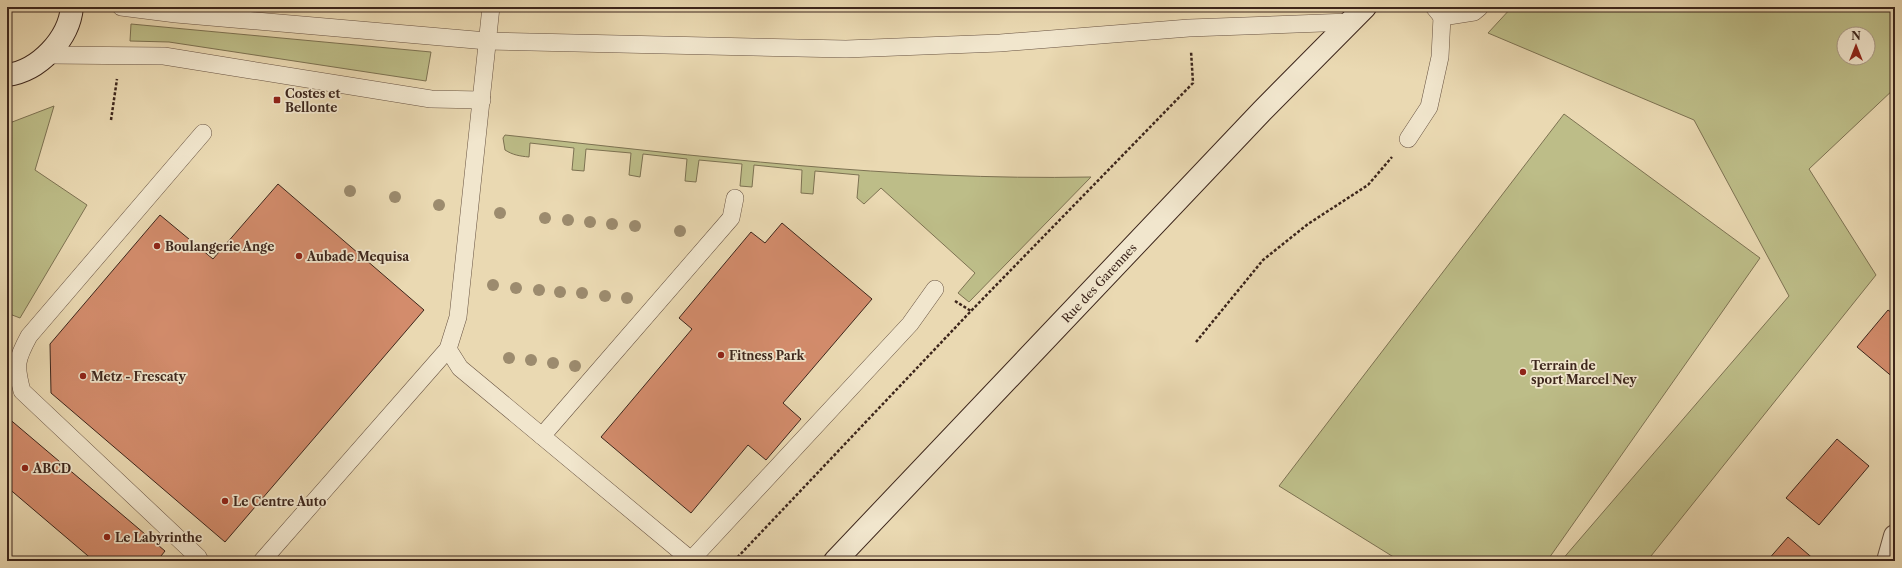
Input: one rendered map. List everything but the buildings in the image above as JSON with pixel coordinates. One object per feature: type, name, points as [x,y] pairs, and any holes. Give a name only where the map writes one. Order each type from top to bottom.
[{"type":"street","points":[[7,75],[14,74],[40,62],[48,55],[62,35],[71,15],[72,7]]},
{"type":"street","name":"Rue des Garennes","points":[[835,561],[1262,111],[1365,7]]},
{"type":"street","points":[[1888,561],[1895,536]]},
{"type":"lane","points":[[121,7],[176,14],[487,41],[846,49],[1000,43],[1189,28],[1350,22]]},
{"type":"lane","points":[[262,561],[448,349],[458,317],[491,7]]},
{"type":"lane","points":[[1408,139],[1428,107],[1440,57],[1438,12],[1474,12],[1480,7]]},
{"type":"lane","points":[[48,55],[164,56],[431,99],[482,100]]},
{"type":"lane","points":[[200,561],[173,532],[22,391],[16,371],[18,355],[29,336],[203,133]]},
{"type":"lane","points":[[542,436],[731,218],[735,198]]},
{"type":"lane","points":[[448,349],[460,368],[691,560],[910,324],[936,289]]},
{"type":"path","points":[[734,561],[966,316],[1193,82],[1189,28]]},
{"type":"path","points":[[111,120],[120,56]]},
{"type":"path","points":[[1196,342],[1262,260],[1308,224],[1368,185],[1408,139]]},
{"type":"green space","points":[[1512,7],[1891,7],[1895,11],[1895,88],[1809,169],[1876,275],[1647,561],[1561,561],[1789,296],[1694,120],[1488,33]]},
{"type":"green space","points":[[131,24],[431,52],[426,81],[169,42],[130,41]]},
{"type":"green space","points":[[54,106],[35,170],[87,205],[20,318],[7,313],[7,124]]},
{"type":"green space","name":"Terrain de sport Marcel Ney","points":[[1564,114],[1760,258],[1547,561],[1400,561],[1279,486]]},
{"type":"green space","points":[[505,135],[724,159],[871,171],[944,175],[1091,177],[969,302],[958,293],[975,273],[881,188],[864,204],[857,198],[859,175],[815,171],[813,194],[801,193],[802,170],[754,165],[752,187],[740,186],[742,164],[699,160],[696,182],[685,181],[687,159],[643,154],[640,177],[629,175],[631,153],[586,149],[584,171],[572,170],[574,148],[530,143],[529,157],[519,156],[505,150],[503,138]]},
{"type":"place","name":"Costes et Bellonte","points":[[277,100]]},
{"type":"place","name":"Boulangerie Ange","points":[[157,246]]},
{"type":"place","name":"Aubade Mequisa","points":[[299,256]]},
{"type":"place","name":"Fitness Park","points":[[721,355]]},
{"type":"place","name":"Terrain de sport Marcel Ney","points":[[1523,372]]},
{"type":"place","name":"Metz - Frescaty","points":[[83,376]]},
{"type":"place","name":"ABCD","points":[[25,468]]},
{"type":"place","name":"Le Centre Auto","points":[[225,501]]},
{"type":"place","name":"Le Labyrinthe","points":[[107,537]]}]
